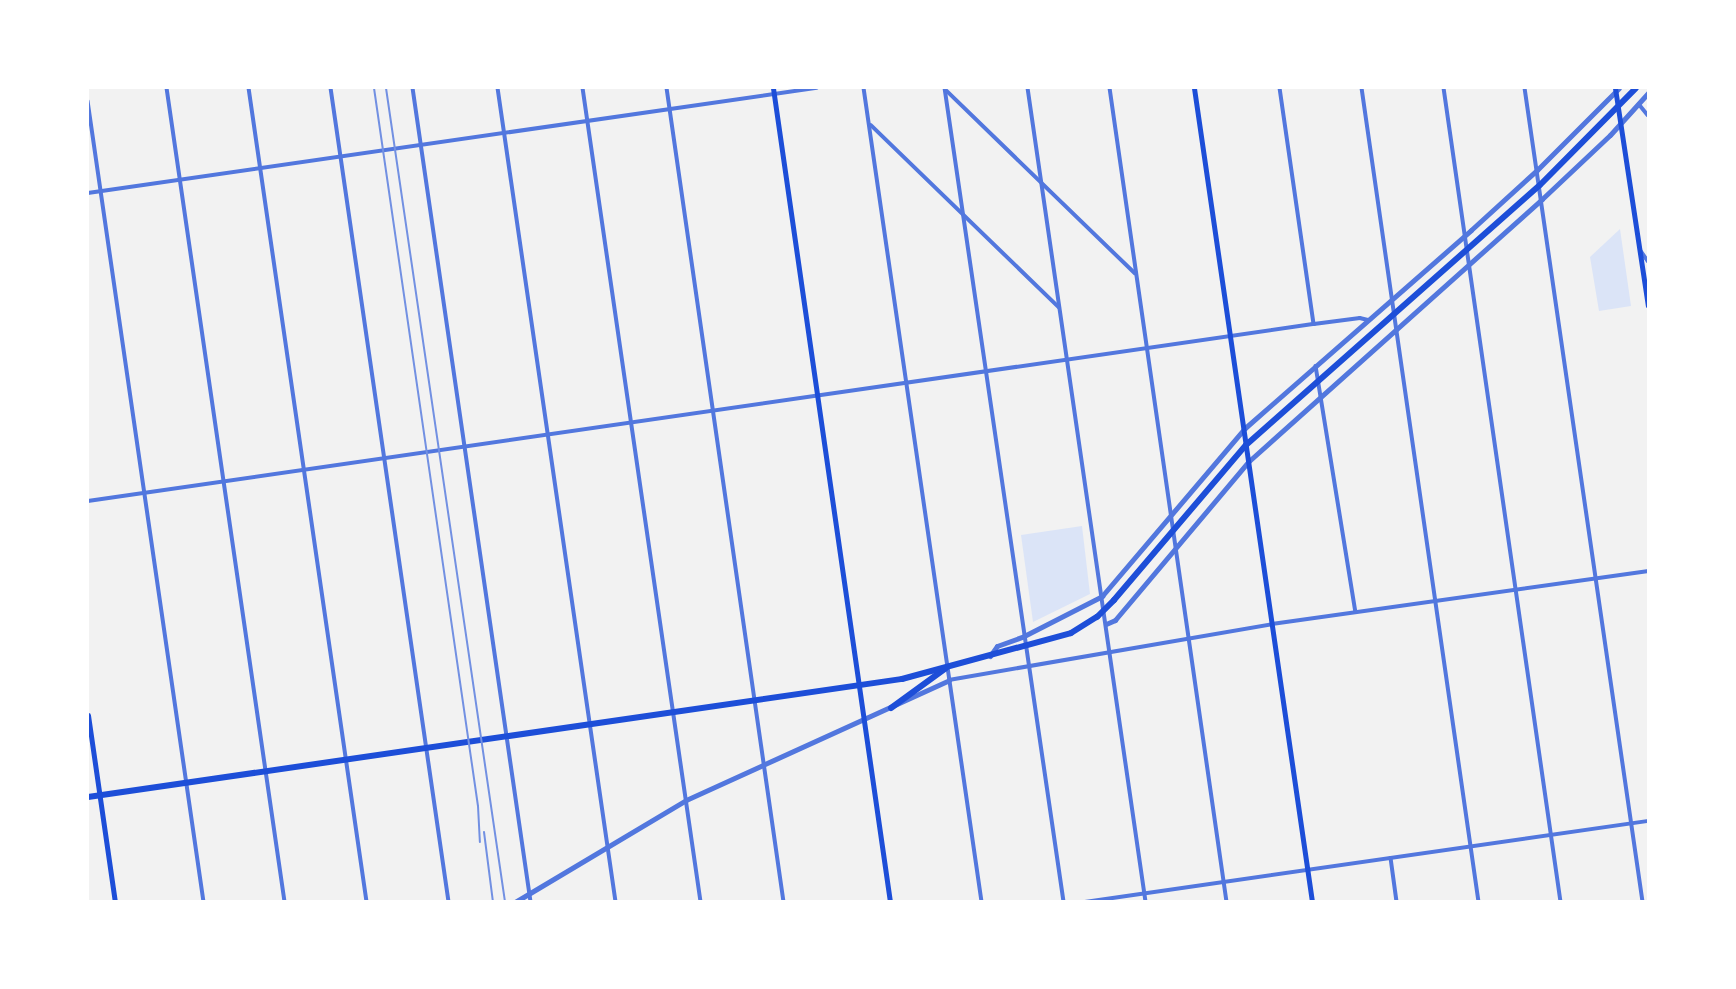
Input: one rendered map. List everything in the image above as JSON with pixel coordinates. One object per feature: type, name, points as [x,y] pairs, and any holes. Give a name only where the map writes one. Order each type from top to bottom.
[{"type":"main road","points":[[1195,88],[1312,901]]},
{"type":"main road","points":[[88,797],[902,679],[1072,634],[1104,610],[1247,445],[1539,185],[1636,88]]},
{"type":"main road","points":[[1617,89],[1648,306]]},
{"type":"main road","points":[[773,90],[890,901]]},
{"type":"main road","points":[[891,708],[947,667]]},
{"type":"main road","points":[[88,715],[115,901]]},
{"type":"street","points":[[167,88],[285,901]]},
{"type":"street","points":[[249,88],[367,901]]},
{"type":"street","points":[[331,88],[449,901]]},
{"type":"street","points":[[413,88],[531,901]]},
{"type":"street","points":[[498,88],[616,901]]},
{"type":"street","points":[[583,88],[701,901]]},
{"type":"street","points":[[667,88],[784,901]]},
{"type":"street","points":[[88,193],[670,109],[773,90],[816,88]]},
{"type":"street","points":[[864,88],[982,901]]},
{"type":"street","points":[[1028,88],[1146,901]]},
{"type":"street","points":[[1110,88],[1227,901]]},
{"type":"street","points":[[1280,88],[1314,324]]},
{"type":"street","points":[[1362,88],[1479,901]]},
{"type":"street","points":[[1444,88],[1561,901]]},
{"type":"street","points":[[1525,88],[1643,901]]},
{"type":"street","points":[[945,89],[1137,274]]},
{"type":"street","points":[[945,89],[1064,901]]},
{"type":"street","points":[[990,656],[997,646],[1024,636],[1102,596],[1245,428],[1466,235],[1537,170],[1617,89]]},
{"type":"street","points":[[1106,624],[1115,620],[1249,461],[1542,199],[1620,124],[1648,93]]},
{"type":"street","points":[[88,102],[204,901]]},
{"type":"street","points":[[1639,104],[1648,115]]},
{"type":"street","points":[[869,124],[1059,307]]},
{"type":"street","points":[[1640,249],[1648,250]]},
{"type":"street","points":[[1640,249],[1648,261]]},
{"type":"street","points":[[88,501],[1314,324],[1360,318],[1368,320]]},
{"type":"street","points":[[1316,366],[1323,395],[1356,612]]},
{"type":"street","points":[[515,901],[686,800],[949,680],[1272,624],[1648,571]]},
{"type":"street","points":[[1085,901],[1648,821]]},
{"type":"street","points":[[1391,858],[1397,901]]},
{"type":"shaded area","points":[[1620,229],[1631,306],[1599,311],[1590,257]]},
{"type":"shaded area","points":[[1082,526],[1090,594],[1033,622],[1021,535]]},
{"type":"railway","points":[[374,88],[478,806],[480,842]]},
{"type":"railway","points":[[386,88],[505,902]]},
{"type":"railway","points":[[484,832],[493,902]]}]
